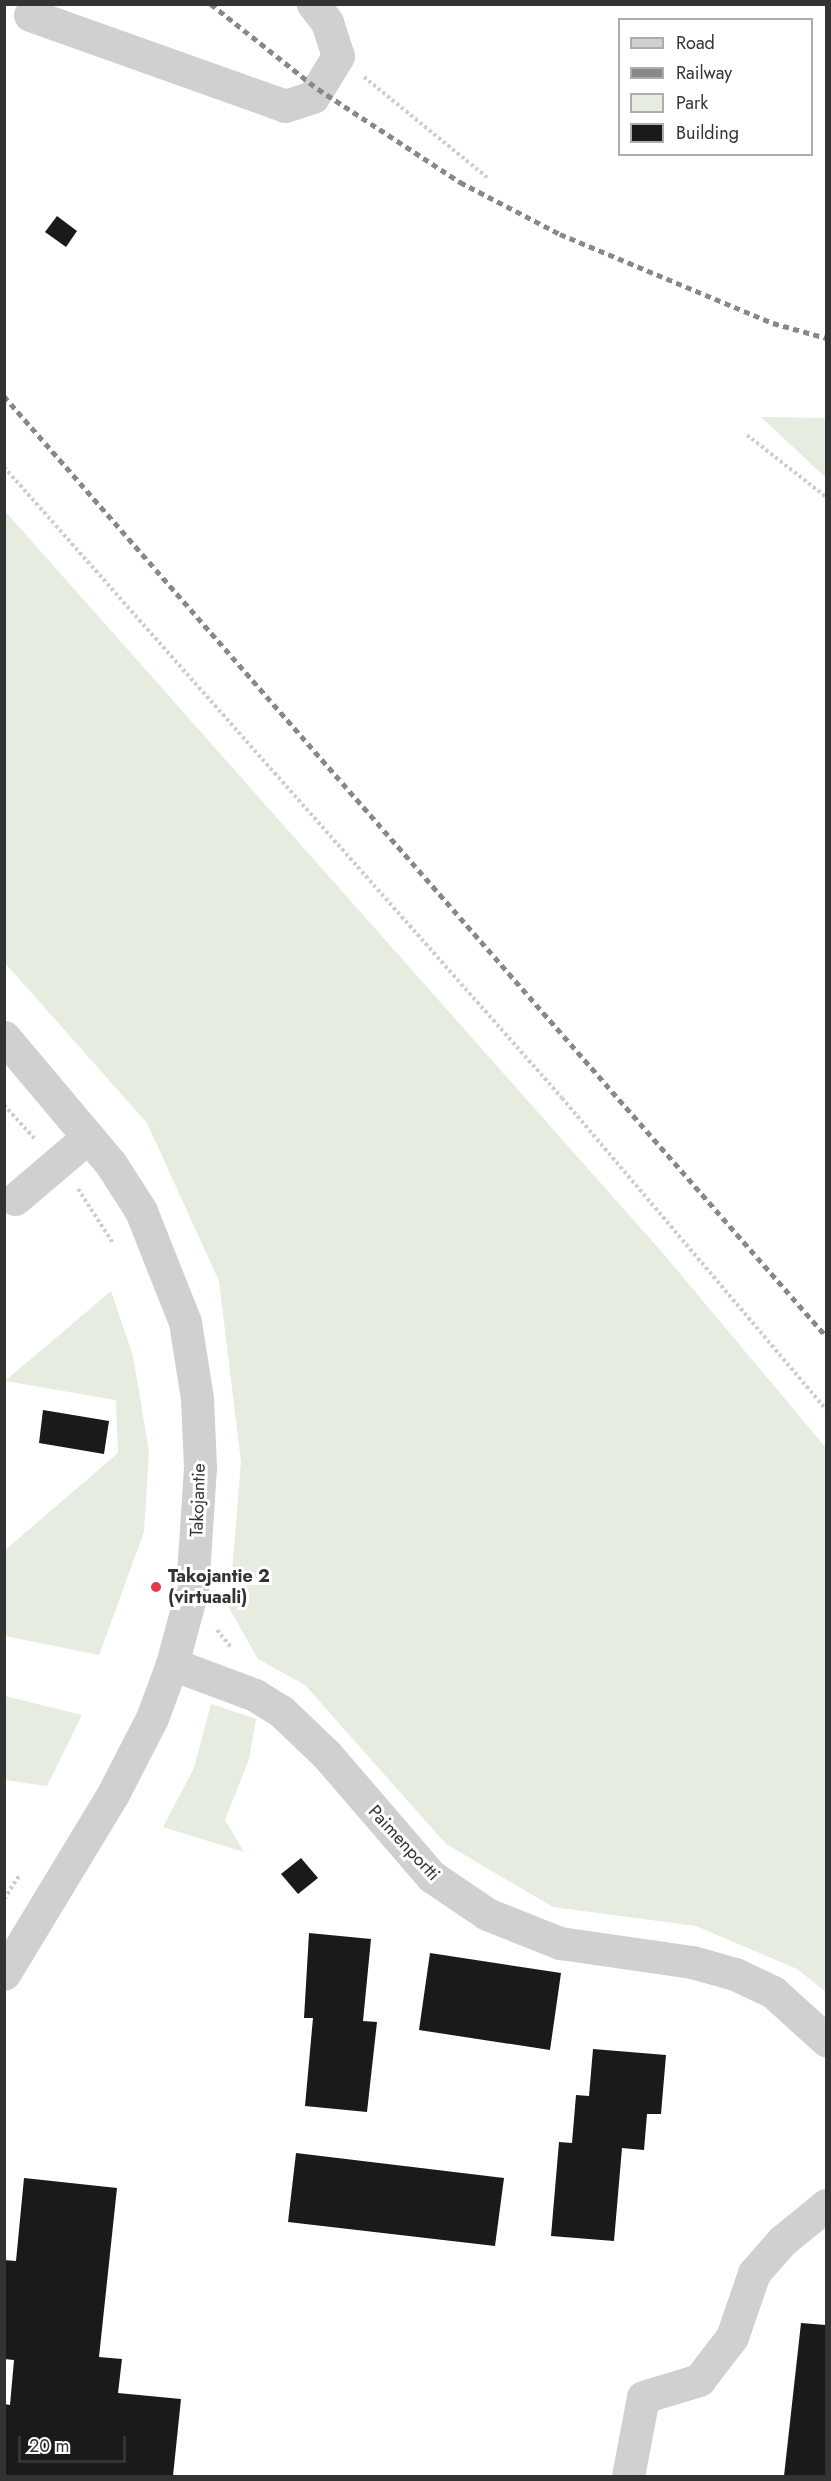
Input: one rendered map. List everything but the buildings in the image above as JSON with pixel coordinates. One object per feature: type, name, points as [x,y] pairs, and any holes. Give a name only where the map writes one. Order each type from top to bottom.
[{"type":"street","points":[[30,15],[285,106],[313,97],[338,56],[327,22],[313,4]]},
{"type":"street","name":"Takojantie","points":[[4,1038],[88,1137],[141,1210],[185,1322],[197,1399],[200,1467],[192,1590],[172,1664],[152,1718],[113,1794],[4,1974]]},
{"type":"street","points":[[15,1198],[88,1137]]},
{"type":"street","name":"Paimenportti","points":[[172,1664],[255,1695],[281,1711],[327,1755],[431,1876],[487,1914],[560,1943],[692,1962],[735,1974],[773,1992],[826,2040]]},
{"type":"street","points":[[628,2476],[643,2397],[699,2380],[732,2337],[754,2273],[782,2241],[826,2205]]},
{"type":"path","points":[[338,56],[489,179]]},
{"type":"path","points":[[747,435],[826,497]]},
{"type":"path","points":[[4,467],[546,1080],[826,1409]]},
{"type":"path","points":[[4,1105],[88,1201],[118,1254]]},
{"type":"path","points":[[185,1616],[215,1629],[238,1655]]},
{"type":"path","points":[[4,1899],[22,1870]]},
{"type":"green space","points":[[761,417],[826,418],[826,478]]},
{"type":"green space","points":[[4,510],[661,1251],[826,1448],[826,1992],[797,1969],[696,1926],[553,1907],[446,1844],[305,1685],[258,1659],[229,1608],[241,1462],[219,1281],[147,1123],[5,963]]},
{"type":"green space","points":[[111,1291],[133,1356],[149,1451],[144,1532],[99,1655],[5,1636],[5,1550],[118,1453],[116,1400],[5,1381]]},
{"type":"green space","points":[[5,1696],[82,1715],[47,1786],[5,1780]]},
{"type":"green space","points":[[211,1704],[256,1719],[249,1759],[225,1820],[244,1852],[163,1827],[194,1768]]},
{"type":"railway","points":[[211,4],[318,89],[460,182],[560,234],[773,323],[826,338]]},
{"type":"railway","points":[[4,396],[826,1336]]},
{"type":"place","name":"Takojantie 2 (virtuaali)","points":[[156,1587]]}]
